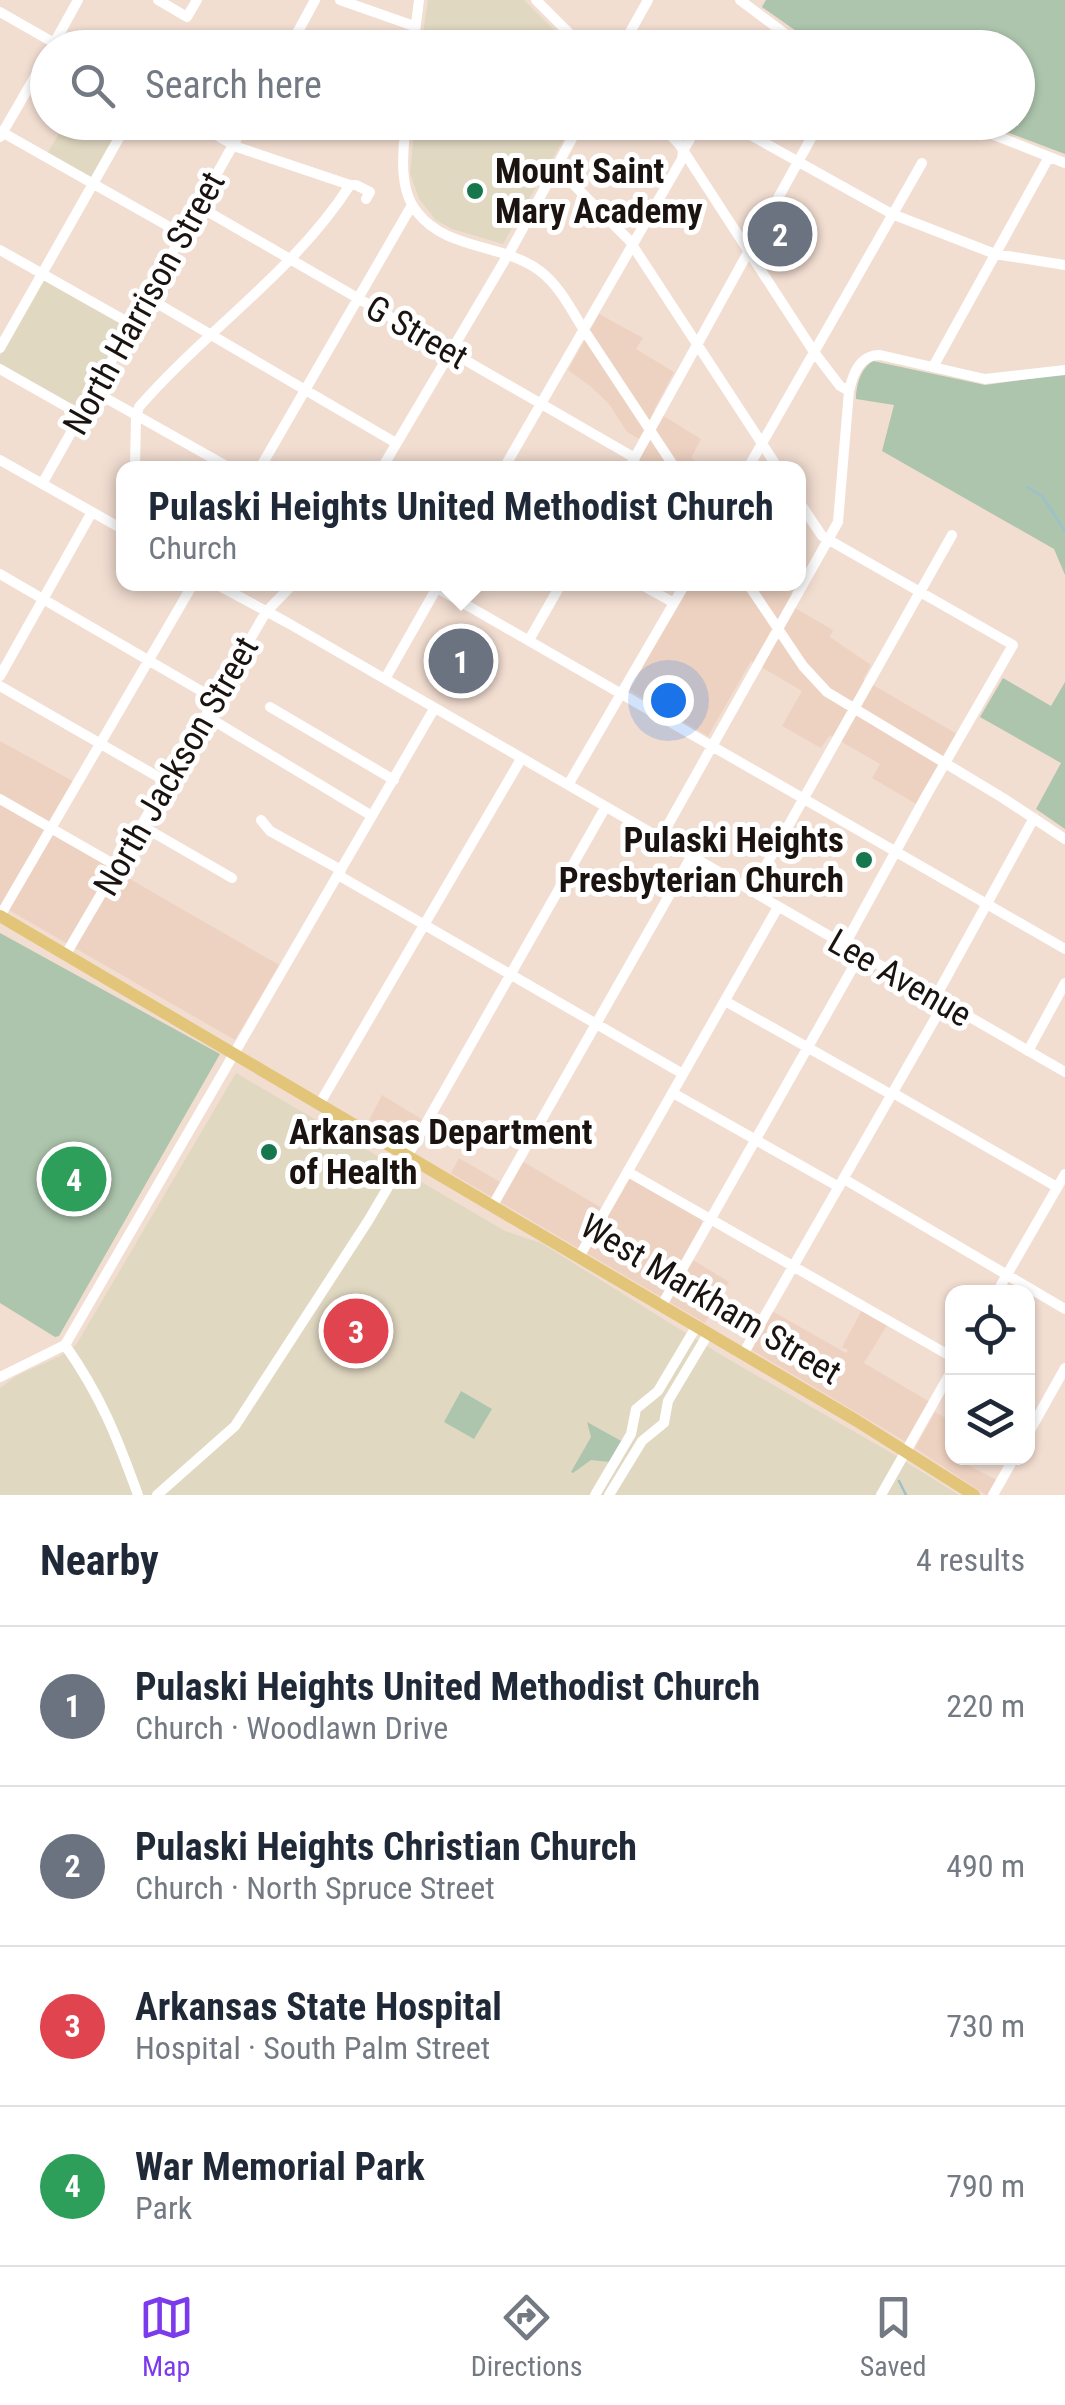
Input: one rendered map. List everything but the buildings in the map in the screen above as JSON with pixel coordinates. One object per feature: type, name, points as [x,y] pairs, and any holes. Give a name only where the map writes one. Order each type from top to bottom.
[{"type":"main road","name":"West Markham Street","points":[[0,916],[662,1305],[974,1495]]},
{"type":"street","points":[[64,30],[78,0]]},
{"type":"street","points":[[158,0],[188,17],[197,0]]},
{"type":"street","points":[[299,30],[316,0]]},
{"type":"street","points":[[340,0],[414,26]]},
{"type":"street","points":[[414,30],[419,0]]},
{"type":"street","points":[[536,0],[566,30]]},
{"type":"street","points":[[631,30],[648,0]]},
{"type":"street","points":[[740,0],[780,30]]},
{"type":"street","points":[[0,12],[30,30]]},
{"type":"street","points":[[30,85],[1,134],[182,234]]},
{"type":"street","points":[[0,348],[118,140]]},
{"type":"street","points":[[225,140],[356,185],[370,192],[366,199]]},
{"type":"street","name":"North Harrison Street","points":[[42,484],[237,140]]},
{"type":"street","points":[[405,140],[404,167],[412,205],[421,218],[447,236],[508,254],[547,278],[670,461]]},
{"type":"street","points":[[386,461],[572,140]]},
{"type":"street","points":[[674,140],[814,352],[840,386],[849,390]]},
{"type":"street","points":[[508,461],[690,140]]},
{"type":"street","points":[[758,140],[892,214],[996,254],[1065,265]]},
{"type":"street","points":[[633,461],[810,140]]},
{"type":"street","points":[[1006,140],[1065,163]]},
{"type":"street","points":[[933,367],[1050,157]]},
{"type":"street","points":[[752,461],[922,163]]},
{"type":"street","points":[[557,168],[633,246],[773,461]]},
{"type":"street","points":[[135,461],[136,416],[140,406],[209,334],[290,259],[350,185]]},
{"type":"street","points":[[264,461],[412,205]]},
{"type":"street","name":"G Street","points":[[198,206],[541,404],[629,461]]},
{"type":"street","points":[[0,250],[132,325]]},
{"type":"street","points":[[148,298],[396,443]]},
{"type":"street","points":[[806,579],[840,514],[849,390],[860,364],[870,355],[985,379],[1065,370]]},
{"type":"street","points":[[0,369],[81,415]]},
{"type":"street","points":[[95,392],[217,461]]},
{"type":"street","points":[[0,460],[116,526]]},
{"type":"street","points":[[0,676],[92,512]]},
{"type":"street","points":[[806,512],[822,536],[1013,645],[844,946]]},
{"type":"street","points":[[751,892],[952,534]]},
{"type":"street","points":[[0,574],[215,699]]},
{"type":"street","points":[[0,916],[189,591]]},
{"type":"street","name":"Lee Avenue","points":[[228,591],[1065,1072]]},
{"type":"street","name":"North Jackson Street","points":[[66,954],[266,612],[286,591]]},
{"type":"street","points":[[385,679],[432,591]]},
{"type":"street","points":[[445,591],[1065,950]]},
{"type":"street","points":[[529,640],[557,591]]},
{"type":"street","points":[[653,591],[674,603]]},
{"type":"street","points":[[568,786],[681,591]]},
{"type":"street","points":[[753,591],[812,677],[827,692],[1065,840]]},
{"type":"street","points":[[660,839],[799,591]]},
{"type":"street","points":[[0,686],[167,782]]},
{"type":"street","points":[[270,707],[394,780]]},
{"type":"street","points":[[0,1377],[65,1345],[434,709]]},
{"type":"street","points":[[206,716],[372,816]]},
{"type":"street","points":[[320,1103],[521,759]]},
{"type":"street","points":[[0,799],[118,866]]},
{"type":"street","points":[[157,1495],[235,1426],[408,1155],[605,808]]},
{"type":"street","points":[[743,1354],[893,1094],[986,904],[1034,818]]},
{"type":"street","points":[[261,820],[270,831],[423,924],[683,1074]]},
{"type":"street","points":[[142,826],[232,878]]},
{"type":"street","points":[[493,1205],[691,857]]},
{"type":"street","points":[[579,1256],[778,907]]},
{"type":"street","points":[[662,1305],[860,955]]},
{"type":"street","points":[[1028,1050],[1065,982]]},
{"type":"street","points":[[726,1000],[1057,1187]]},
{"type":"street","points":[[673,1093],[1065,1309]]},
{"type":"street","points":[[628,1172],[945,1353]]},
{"type":"street","points":[[1002,1285],[1065,1174]]},
{"type":"street","points":[[595,1495],[631,1434],[636,1408],[658,1391],[702,1331]]},
{"type":"street","points":[[610,1495],[642,1441],[664,1423],[668,1401],[702,1331]]},
{"type":"street","points":[[65,1345],[110,1421],[138,1495]]},
{"type":"street","points":[[1035,1422],[1065,1368]]},
{"type":"street","points":[[881,1495],[949,1375]]},
{"type":"street","points":[[645,1401],[657,1402],[666,1414]]},
{"type":"street","points":[[634,1422],[642,1430],[654,1432]]},
{"type":"street","points":[[993,1495],[1010,1465]]},
{"type":"street","points":[[889,1481],[896,1495]]},
{"type":"shaded area","points":[[428,0],[524,0],[554,30],[424,30]]},
{"type":"shaded area","points":[[55,140],[113,140],[91,179],[47,154]]},
{"type":"shaded area","name":"Mount Saint Mary Academy","points":[[413,140],[563,140],[503,244],[452,229],[436,220],[419,199],[410,173]]},
{"type":"shaded area","points":[[43,280],[126,327],[79,409],[0,364],[0,356]]},
{"type":"shaded area","points":[[599,314],[643,338],[636,349],[674,372],[654,410],[701,439],[691,458],[696,461],[627,461],[639,439],[627,432],[609,404],[568,370]]},
{"type":"shaded area","points":[[680,591],[791,591],[795,608],[833,630],[830,637],[871,665],[863,679],[957,734],[918,805],[872,778],[880,764],[830,735],[821,748],[782,726],[802,691],[751,661],[708,736],[628,689]]},
{"type":"shaded area","points":[[0,741],[73,781],[48,823],[0,794]]},
{"type":"shaded area","points":[[0,804],[279,965],[235,1040],[0,905]]},
{"type":"shaded area","points":[[236,1073],[505,1231],[541,1243],[959,1495],[0,1495],[0,1388],[76,1345]]},
{"type":"shaded area","points":[[382,1095],[423,1120],[407,1148],[367,1124]]},
{"type":"shaded area","points":[[459,1158],[507,1186],[522,1161],[607,1211],[629,1176],[702,1219],[685,1255],[729,1282],[705,1323],[451,1173]]},
{"type":"shaded area","points":[[862,1310],[888,1324],[864,1363],[930,1402],[906,1442],[752,1350],[772,1311],[846,1353],[848,1350],[842,1347]]},
{"type":"shaded area","points":[[935,1412],[945,1418],[945,1465],[968,1465],[997,1480],[986,1495],[915,1448]]},
{"type":"green space","points":[[766,0],[1065,0],[1065,154],[1028,140],[1035,140],[1035,30],[795,30],[762,7]]},
{"type":"green space","points":[[873,361],[985,385],[1065,374],[1065,575],[1054,549],[882,451],[894,405],[856,399],[860,377]]},
{"type":"green space","points":[[1003,678],[1051,706],[1065,682],[1065,829],[1036,809],[1061,763],[980,717]]},
{"type":"green space","points":[[0,933],[220,1054],[55,1337],[0,1303]]},
{"type":"green space","points":[[461,1391],[492,1409],[474,1439],[444,1422]]},
{"type":"green space","points":[[587,1422],[623,1442],[610,1462],[591,1460],[573,1473],[591,1437]]},
{"type":"waterway","points":[[1027,487],[1042,496],[1065,531]]},
{"type":"waterway","points":[[899,1481],[906,1495]]},
{"type":"place","name":"Mount Saint Mary Academy","points":[[475,191]]},
{"type":"place","name":"Pulaski Heights Christian Church","points":[[780,234]]},
{"type":"place","name":"Pulaski Heights United Methodist Church","points":[[461,661]]},
{"type":"place","name":"Pulaski Heights Presbyterian Church","points":[[864,860]]},
{"type":"place","name":"Arkansas Department of Health","points":[[269,1152]]},
{"type":"place","name":"War Memorial Park","points":[[74,1179]]},
{"type":"place","name":"Arkansas State Hospital","points":[[356,1331]]}]
